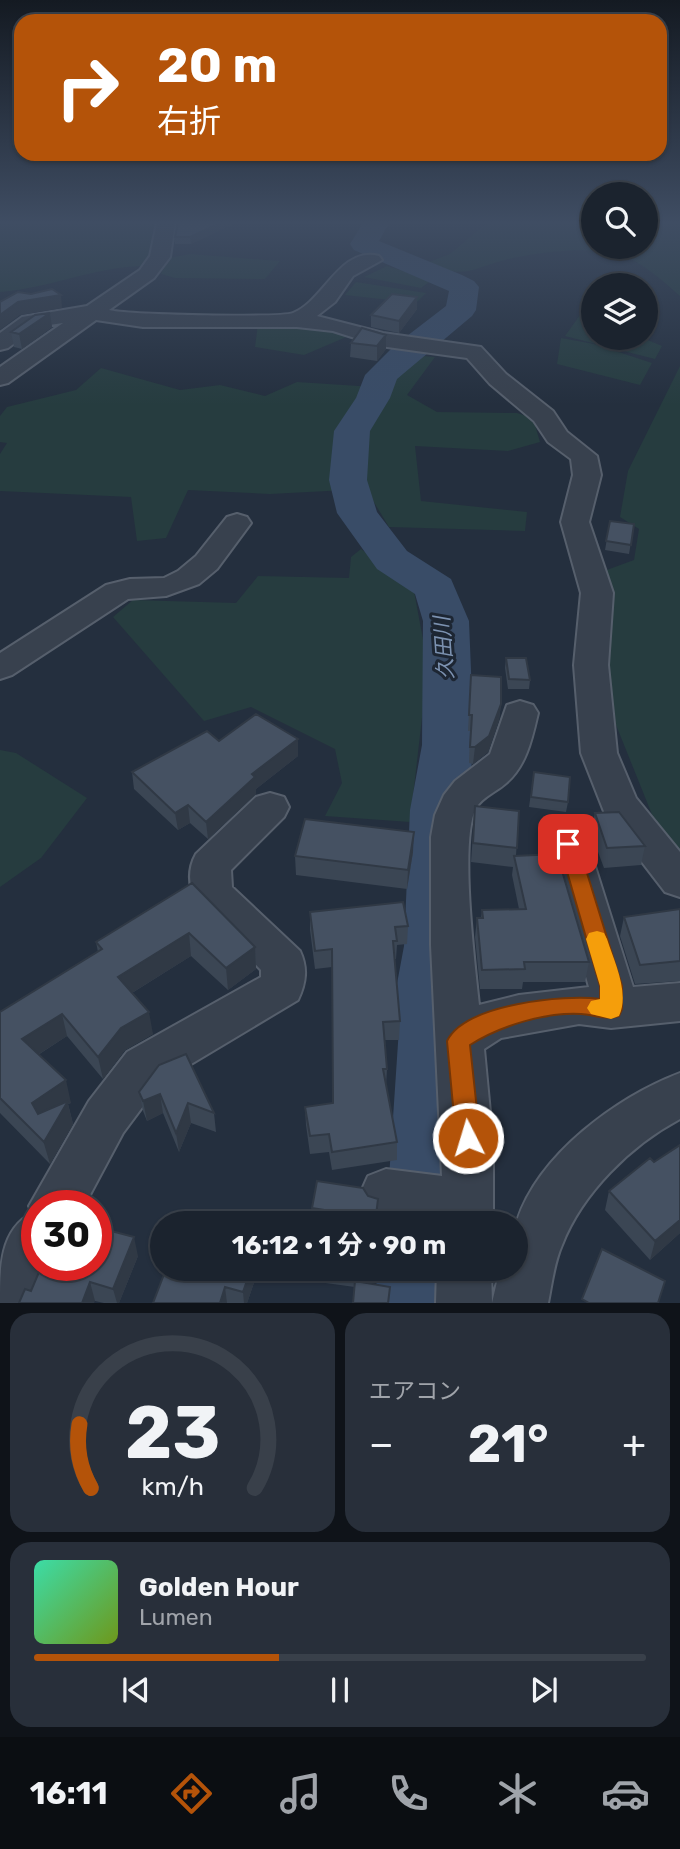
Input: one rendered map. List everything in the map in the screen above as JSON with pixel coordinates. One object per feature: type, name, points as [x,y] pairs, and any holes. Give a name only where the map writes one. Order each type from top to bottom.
[{"type":"street","points":[[0,378],[133,284]]},
{"type":"street","points":[[298,320],[328,298],[338,284]]},
{"type":"street","points":[[0,343],[30,322],[92,312],[112,318],[142,320],[298,320],[336,325],[372,338],[443,347],[481,357],[498,379],[544,415],[557,437],[584,456],[587,475],[575,522],[597,593],[591,665],[599,752],[619,804],[680,881]]},
{"type":"street","points":[[0,313],[19,316],[30,322]]},
{"type":"street","points":[[0,668],[117,592],[135,586],[162,588],[184,583],[196,574],[237,523]]},
{"type":"street","points":[[434,1204],[468,1138],[451,933],[450,847],[454,815],[462,793],[491,776],[504,763],[515,737],[520,713]]},
{"type":"street","points":[[64,1190],[106,1116],[144,1067],[282,987],[284,964],[212,892],[210,865],[270,807]]},
{"type":"street","points":[[568,844],[611,986],[611,1009]]},
{"type":"street","points":[[459,1041],[489,1021],[519,1014],[579,1005],[611,1009],[680,1002]]},
{"type":"street","points":[[520,1303],[529,1260],[557,1198],[625,1128],[655,1106],[680,1095]]},
{"type":"street","points":[[0,1293],[21,1262]]},
{"type":"street","points":[[464,1281],[464,1303]]},
{"type":"green space","points":[[0,284],[48,284],[19,290],[0,292]]},
{"type":"green space","points":[[354,284],[426,293],[416,303],[345,295]]},
{"type":"green space","points":[[399,284],[427,284],[421,288]]},
{"type":"green space","points":[[665,284],[680,284],[680,296]]},
{"type":"green space","points":[[580,315],[581,315],[581,340],[565,336]]},
{"type":"green space","points":[[258,324],[313,325],[351,335],[304,355],[255,347]]},
{"type":"green space","points":[[561,338],[581,342],[581,350],[612,350],[652,363],[640,385],[557,364]]},
{"type":"green space","points":[[658,344],[662,346],[655,359],[620,350],[658,350]]},
{"type":"green space","points":[[412,355],[435,357],[407,395],[437,412],[517,413],[533,418],[540,442],[508,451],[415,446],[421,501],[527,512],[525,531],[389,527],[366,489],[270,494],[188,490],[166,538],[137,541],[131,497],[0,491],[0,454],[7,443],[0,442],[0,416],[7,407],[76,390],[101,368],[180,390],[220,385],[265,396],[297,382],[390,388]]},
{"type":"green space","points":[[680,366],[680,861],[655,822],[608,705],[604,571],[634,560],[639,529],[620,517],[628,471]]},
{"type":"green space","points":[[361,549],[413,586],[428,666],[410,822],[325,816],[342,783],[335,749],[251,707],[204,721],[113,617],[133,600],[236,603],[258,576],[349,578],[351,557]]},
{"type":"green space","points":[[0,750],[16,753],[87,798],[41,858],[0,887]]},
{"type":"building","points":[[52,289],[61,295],[18,302],[0,315],[0,302],[18,292],[31,294]]},
{"type":"building","points":[[392,294],[417,297],[399,321],[371,315]]},
{"type":"building","points":[[50,313],[19,334],[11,332],[35,315]]},
{"type":"building","points":[[362,328],[386,335],[377,346],[351,343]]},
{"type":"building","points":[[610,521],[634,524],[631,545],[606,541]]},
{"type":"building","points":[[506,658],[526,658],[530,680],[509,679]]},
{"type":"building","points":[[471,675],[501,677],[501,704],[489,736],[475,747],[470,747]]},
{"type":"building","points":[[256,714],[298,739],[252,774],[255,777],[206,822],[188,805],[175,813],[132,772],[207,731],[219,741]]},
{"type":"building","points":[[534,772],[570,777],[568,802],[531,797]]},
{"type":"building","points":[[475,806],[519,811],[517,848],[473,843]]},
{"type":"building","points":[[619,812],[645,846],[607,848],[595,813]]},
{"type":"building","points":[[305,819],[414,832],[408,870],[295,856]]},
{"type":"building","points":[[557,854],[589,962],[524,962],[525,969],[482,970],[477,918],[483,918],[482,910],[526,909],[514,856]]},
{"type":"building","points":[[192,883],[255,947],[226,968],[189,933],[118,977],[149,1012],[121,1028],[98,1057],[62,1014],[22,1039],[66,1080],[32,1103],[38,1114],[68,1101],[44,1142],[0,1098],[0,1012],[102,949],[96,942]]},
{"type":"building","points":[[403,902],[408,926],[395,927],[397,941],[393,941],[400,1021],[383,1022],[387,1069],[383,1069],[397,1142],[332,1152],[329,1134],[310,1136],[305,1107],[333,1103],[332,949],[315,951],[310,912]]},
{"type":"building","points":[[680,909],[680,961],[640,965],[624,917]]},
{"type":"building","points":[[186,1054],[214,1113],[188,1103],[176,1133],[160,1094],[143,1101],[139,1092],[159,1065]]},
{"type":"building","points":[[680,1145],[680,1220],[655,1241],[609,1191],[650,1158],[654,1162]]},
{"type":"building","points":[[317,1181],[363,1188],[368,1196],[378,1199],[376,1211],[325,1211],[312,1208]]},
{"type":"building","points":[[112,1231],[134,1237],[113,1289],[90,1282],[82,1303],[19,1303],[25,1289],[31,1291],[35,1281],[112,1281]]},
{"type":"building","points":[[602,1249],[665,1281],[658,1303],[589,1303],[582,1299]]},
{"type":"building","points":[[161,1281],[247,1281],[243,1292],[225,1287],[220,1303],[153,1303]]},
{"type":"building","points":[[355,1281],[390,1287],[388,1303],[353,1303]]},
{"type":"waterway","name":"久田川","points":[[424,1211],[432,1028],[428,989],[435,946],[438,810],[448,745],[449,658],[446,621],[435,588],[392,560],[357,513],[348,480],[352,431],[373,398],[382,375],[405,353],[461,310],[464,287],[457,284]]},
{"type":"waterway","name":"久田川","points":[[413,1303],[416,1281]]},
{"type":"slow traffic","points":[[597,939],[611,986],[611,1009],[598,1008]]},
{"type":"route","points":[[468,1138],[459,1041],[489,1021],[519,1014],[579,1005],[611,1009],[611,986],[568,844]]}]
